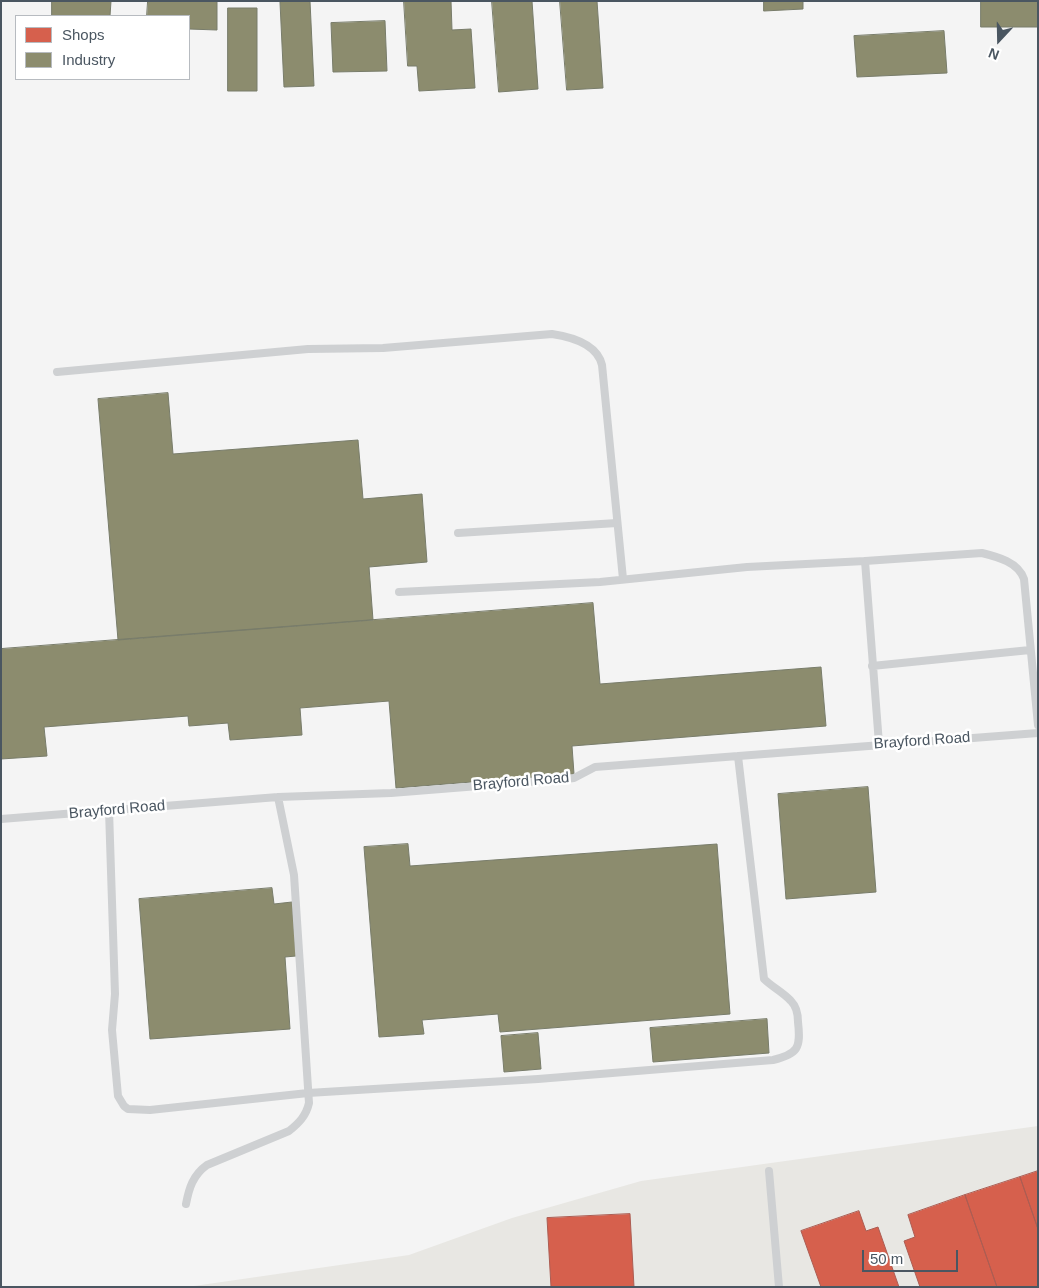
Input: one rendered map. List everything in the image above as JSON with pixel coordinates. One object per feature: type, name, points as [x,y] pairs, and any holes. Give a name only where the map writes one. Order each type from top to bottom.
[{"type":"lane","points":[[57,372],[308,349],[383,348],[552,334],[581,342],[600,356],[602,365],[623,579]]},
{"type":"lane","points":[[458,533],[616,523]]},
{"type":"lane","points":[[399,592],[623,579],[747,567],[982,553],[1002,559],[1021,572],[1024,579],[1038,725]]},
{"type":"lane","points":[[865,561],[879,744]]},
{"type":"lane","points":[[872,666],[1030,650]]},
{"type":"lane","name":"Brayford Road","points":[[1,819],[278,797],[391,792],[566,779],[574,778],[596,767],[1038,733]]},
{"type":"lane","points":[[109,810],[114,994],[112,1030],[118,1096],[128,1109],[150,1110],[308,1093],[538,1079],[772,1060],[788,1056],[795,1050],[800,1040],[797,1010],[792,1002],[764,979],[738,756]]},
{"type":"lane","points":[[186,1204],[191,1184],[200,1170],[207,1165],[288,1131],[299,1123],[307,1111],[309,1103],[294,875],[278,797]]},
{"type":"lane","points":[[769,1171],[779,1287]]},
{"type":"shaded area","points":[[1038,1126],[1038,1287],[187,1287],[409,1255],[512,1218],[641,1181]]},
{"type":"building: Shops","points":[[1038,1171],[1038,1229],[1020,1177]]},
{"type":"building: Shops","points":[[1020,1177],[1038,1229],[1038,1287],[997,1287],[965,1195]]},
{"type":"building: Shops","points":[[965,1195],[997,1287],[920,1287],[904,1241],[915,1237],[908,1215]]},
{"type":"building: Shops","points":[[859,1211],[866,1231],[878,1227],[899,1287],[821,1287],[801,1231]]},
{"type":"building: Shops","points":[[630,1214],[634,1287],[551,1287],[547,1218]]},
{"type":"building: Industry","points":[[52,1],[111,1],[110,15],[52,15]]},
{"type":"building: Industry","points":[[148,1],[217,1],[217,30],[190,29],[190,15],[147,15]]},
{"type":"building: Industry","points":[[310,1],[314,86],[284,87],[280,2]]},
{"type":"building: Industry","points":[[404,1],[451,1],[452,30],[471,29],[475,88],[419,91],[417,66],[408,66]]},
{"type":"building: Industry","points":[[492,1],[532,1],[538,89],[499,92]]},
{"type":"building: Industry","points":[[560,1],[597,1],[603,88],[567,90]]},
{"type":"building: Industry","points":[[764,1],[803,1],[803,9],[764,11]]},
{"type":"building: Industry","points":[[981,1],[1038,1],[1038,27],[981,27]]},
{"type":"building: Industry","points":[[228,8],[257,8],[257,91],[228,91]]},
{"type":"building: Industry","points":[[385,21],[387,71],[333,72],[331,23]]},
{"type":"building: Industry","points":[[944,31],[947,73],[857,77],[854,36]]},
{"type":"building: Industry","points":[[168,393],[173,454],[358,440],[363,499],[422,494],[427,562],[369,567],[373,620],[118,640],[98,399]]},
{"type":"building: Industry","points":[[593,603],[600,684],[821,667],[826,726],[572,746],[574,774],[396,788],[389,701],[300,708],[302,735],[230,740],[228,723],[189,726],[188,716],[44,727],[47,756],[1,759],[1,649]]},
{"type":"building: Industry","points":[[868,787],[876,892],[786,899],[778,794]]},
{"type":"building: Industry","points":[[408,844],[410,866],[717,844],[730,1014],[500,1032],[498,1014],[422,1020],[424,1034],[379,1037],[364,847]]},
{"type":"building: Industry","points":[[272,888],[274,904],[292,902],[296,956],[285,957],[290,1029],[150,1039],[139,899]]},
{"type":"building: Industry","points":[[767,1019],[769,1053],[653,1062],[650,1028]]},
{"type":"building: Industry","points":[[538,1033],[541,1069],[504,1072],[501,1036]]}]
